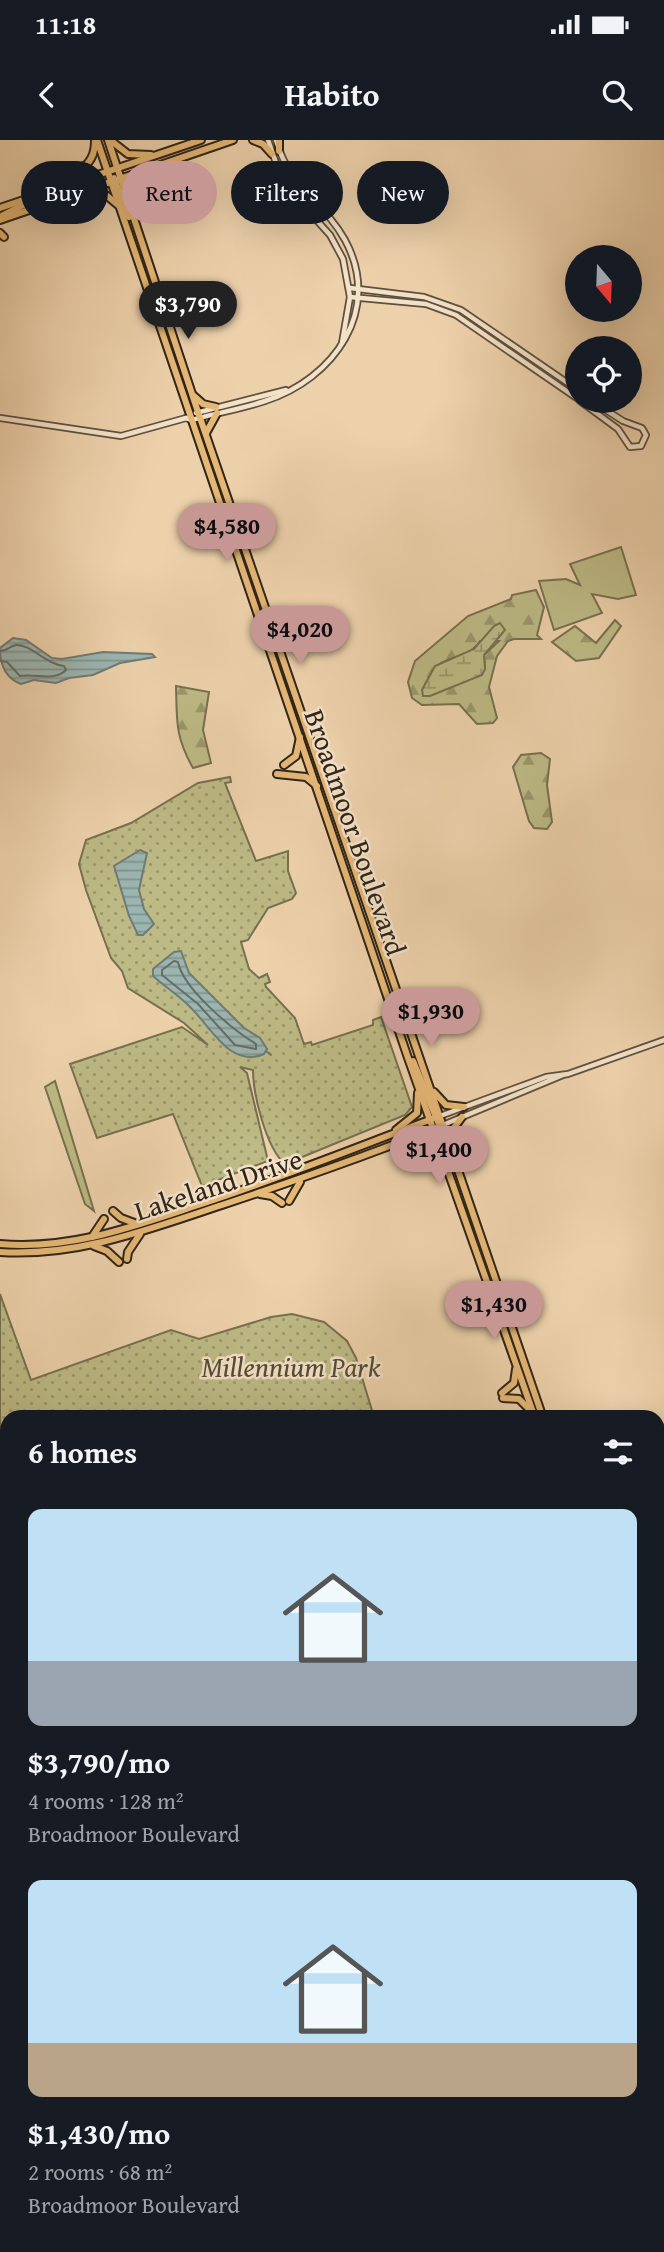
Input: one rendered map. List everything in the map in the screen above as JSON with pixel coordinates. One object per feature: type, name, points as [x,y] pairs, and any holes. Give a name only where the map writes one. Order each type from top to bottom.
[{"type":"main road","name":"Broadmoor Boulevard","points":[[96,140],[104,161]]},
{"type":"main road","points":[[90,161],[94,154],[96,140]]},
{"type":"main road","name":"Broadmoor Boulevard","points":[[109,140],[118,168],[116,180],[122,213]]},
{"type":"main road","points":[[109,140],[128,154],[156,155]]},
{"type":"main road","points":[[108,171],[201,140]]},
{"type":"main road","points":[[172,161],[233,140]]},
{"type":"main road","points":[[253,140],[276,152],[277,140]]},
{"type":"main road","name":"Broadmoor Boulevard","points":[[108,171],[122,192]]},
{"type":"main road","points":[[108,183],[122,178]]},
{"type":"main road","points":[[116,180],[139,234]]},
{"type":"main road","points":[[108,197],[122,213]]},
{"type":"main road","points":[[0,208],[21,201]]},
{"type":"main road","points":[[0,219],[21,207]]},
{"type":"main road","points":[[0,219],[21,212]]},
{"type":"main road","name":"Broadmoor Boulevard","points":[[126,224],[407,1055],[435,1118],[443,1125],[540,1410]]},
{"type":"main road","name":"Broadmoor Boulevard","points":[[136,224],[192,395],[193,416],[206,435],[429,1086],[435,1118],[434,1129],[532,1410]]},
{"type":"main road","points":[[192,395],[216,410],[206,435]]},
{"type":"main road","points":[[284,765],[296,756],[300,735]]},
{"type":"main road","points":[[277,774],[306,777],[318,788]]},
{"type":"main road","points":[[407,1055],[414,1063],[435,1118]]},
{"type":"main road","points":[[354,1150],[411,1121],[419,1109],[418,1084]]},
{"type":"main road","points":[[429,1086],[443,1104],[464,1107]]},
{"type":"main road","points":[[454,1158],[453,1129],[462,1117]]},
{"type":"main road","name":"Lakeland Drive","points":[[0,1244],[91,1242],[354,1150],[435,1118]]},
{"type":"main road","name":"Lakeland Drive","points":[[0,1252],[51,1251],[141,1233],[303,1179],[443,1125]]},
{"type":"main road","points":[[376,1152],[418,1142],[429,1145],[444,1160]]},
{"type":"main road","points":[[258,1193],[285,1202],[303,1179]]},
{"type":"main road","points":[[113,1211],[121,1218],[139,1224]]},
{"type":"main road","points":[[104,1219],[91,1242],[119,1262]]},
{"type":"main road","points":[[127,1259],[128,1252],[141,1233]]},
{"type":"main road","points":[[516,1364],[514,1383],[502,1396],[519,1399],[529,1410]]},
{"type":"street","points":[[268,140],[281,161]]},
{"type":"street","points":[[276,152],[283,183],[320,225],[343,259],[350,297],[342,344]]},
{"type":"street","points":[[0,418],[121,436],[290,390],[326,366],[350,335],[359,289],[350,252],[332,224]]},
{"type":"street","points":[[350,288],[424,297],[461,310],[565,381]]},
{"type":"street","points":[[350,297],[426,304],[456,315],[565,390]]},
{"type":"street","points":[[596,413],[618,429],[630,447],[641,446],[646,435],[642,428],[611,413]]},
{"type":"street","points":[[443,1125],[564,1075],[664,1040]]},
{"type":"street","points":[[435,1118],[546,1077],[564,1075]]},
{"type":"green space","points":[[621,547],[636,595],[618,599],[592,594],[602,613],[554,630],[539,581],[566,579],[580,585],[570,564]]},
{"type":"green space","points":[[536,590],[544,607],[537,635],[541,639],[508,641],[497,656],[489,687],[497,718],[493,723],[477,724],[459,704],[422,705],[412,698],[408,682],[415,661],[468,616],[511,599],[512,595]],"holes":[[[480,641],[499,641],[484,655],[485,669],[435,693],[425,684],[441,663],[467,652]]]},
{"type":"green space","points":[[615,620],[621,626],[599,658],[576,661],[552,642],[575,626],[596,643]]},
{"type":"green space","points":[[500,623],[505,630],[484,655],[485,669],[482,675],[430,696],[423,696],[422,690],[435,666],[474,649],[494,626]]},
{"type":"green space","points":[[176,686],[209,692],[203,730],[211,763],[193,768],[187,757],[178,728]]},
{"type":"green space","points":[[541,753],[550,759],[547,785],[552,822],[547,829],[534,828],[529,821],[513,767],[521,755]]},
{"type":"green space","points":[[230,777],[231,782],[225,783],[256,861],[288,851],[288,871],[296,893],[292,899],[268,908],[248,940],[241,942],[249,969],[259,978],[267,974],[270,982],[265,984],[266,987],[295,1018],[304,1044],[311,1042],[312,1045],[373,1025],[373,1020],[381,1017],[412,1107],[405,1115],[285,1164],[272,1146],[262,1120],[255,1093],[253,1070],[240,1067],[247,1073],[268,1161],[202,1186],[173,1114],[97,1138],[70,1064],[182,1027],[208,1045],[184,1023],[128,988],[122,971],[111,958],[79,864],[86,840],[131,823],[198,783]]},
{"type":"green space","points":[[55,1081],[94,1211],[85,1204],[45,1087]]},
{"type":"green space","name":"Millennium Park","points":[[0,1294],[31,1380],[171,1330],[199,1339],[271,1317],[292,1314],[324,1322],[347,1341],[356,1358],[372,1410],[0,1410]]},
{"type":"water","points":[[13,638],[26,640],[52,658],[62,659],[103,652],[152,654],[155,657],[120,663],[93,675],[69,678],[56,683],[34,680],[21,684],[7,674],[1,660],[0,648]]},
{"type":"water","points":[[140,850],[147,853],[139,890],[144,909],[154,924],[143,935],[138,935],[129,916],[114,866]]},
{"type":"water","points":[[181,951],[189,973],[244,1028],[260,1038],[267,1049],[264,1054],[241,1056],[232,1051],[187,1004],[153,976],[153,969],[174,952]]},
{"type":"waterway","points":[[266,1051],[271,1055]]}]
